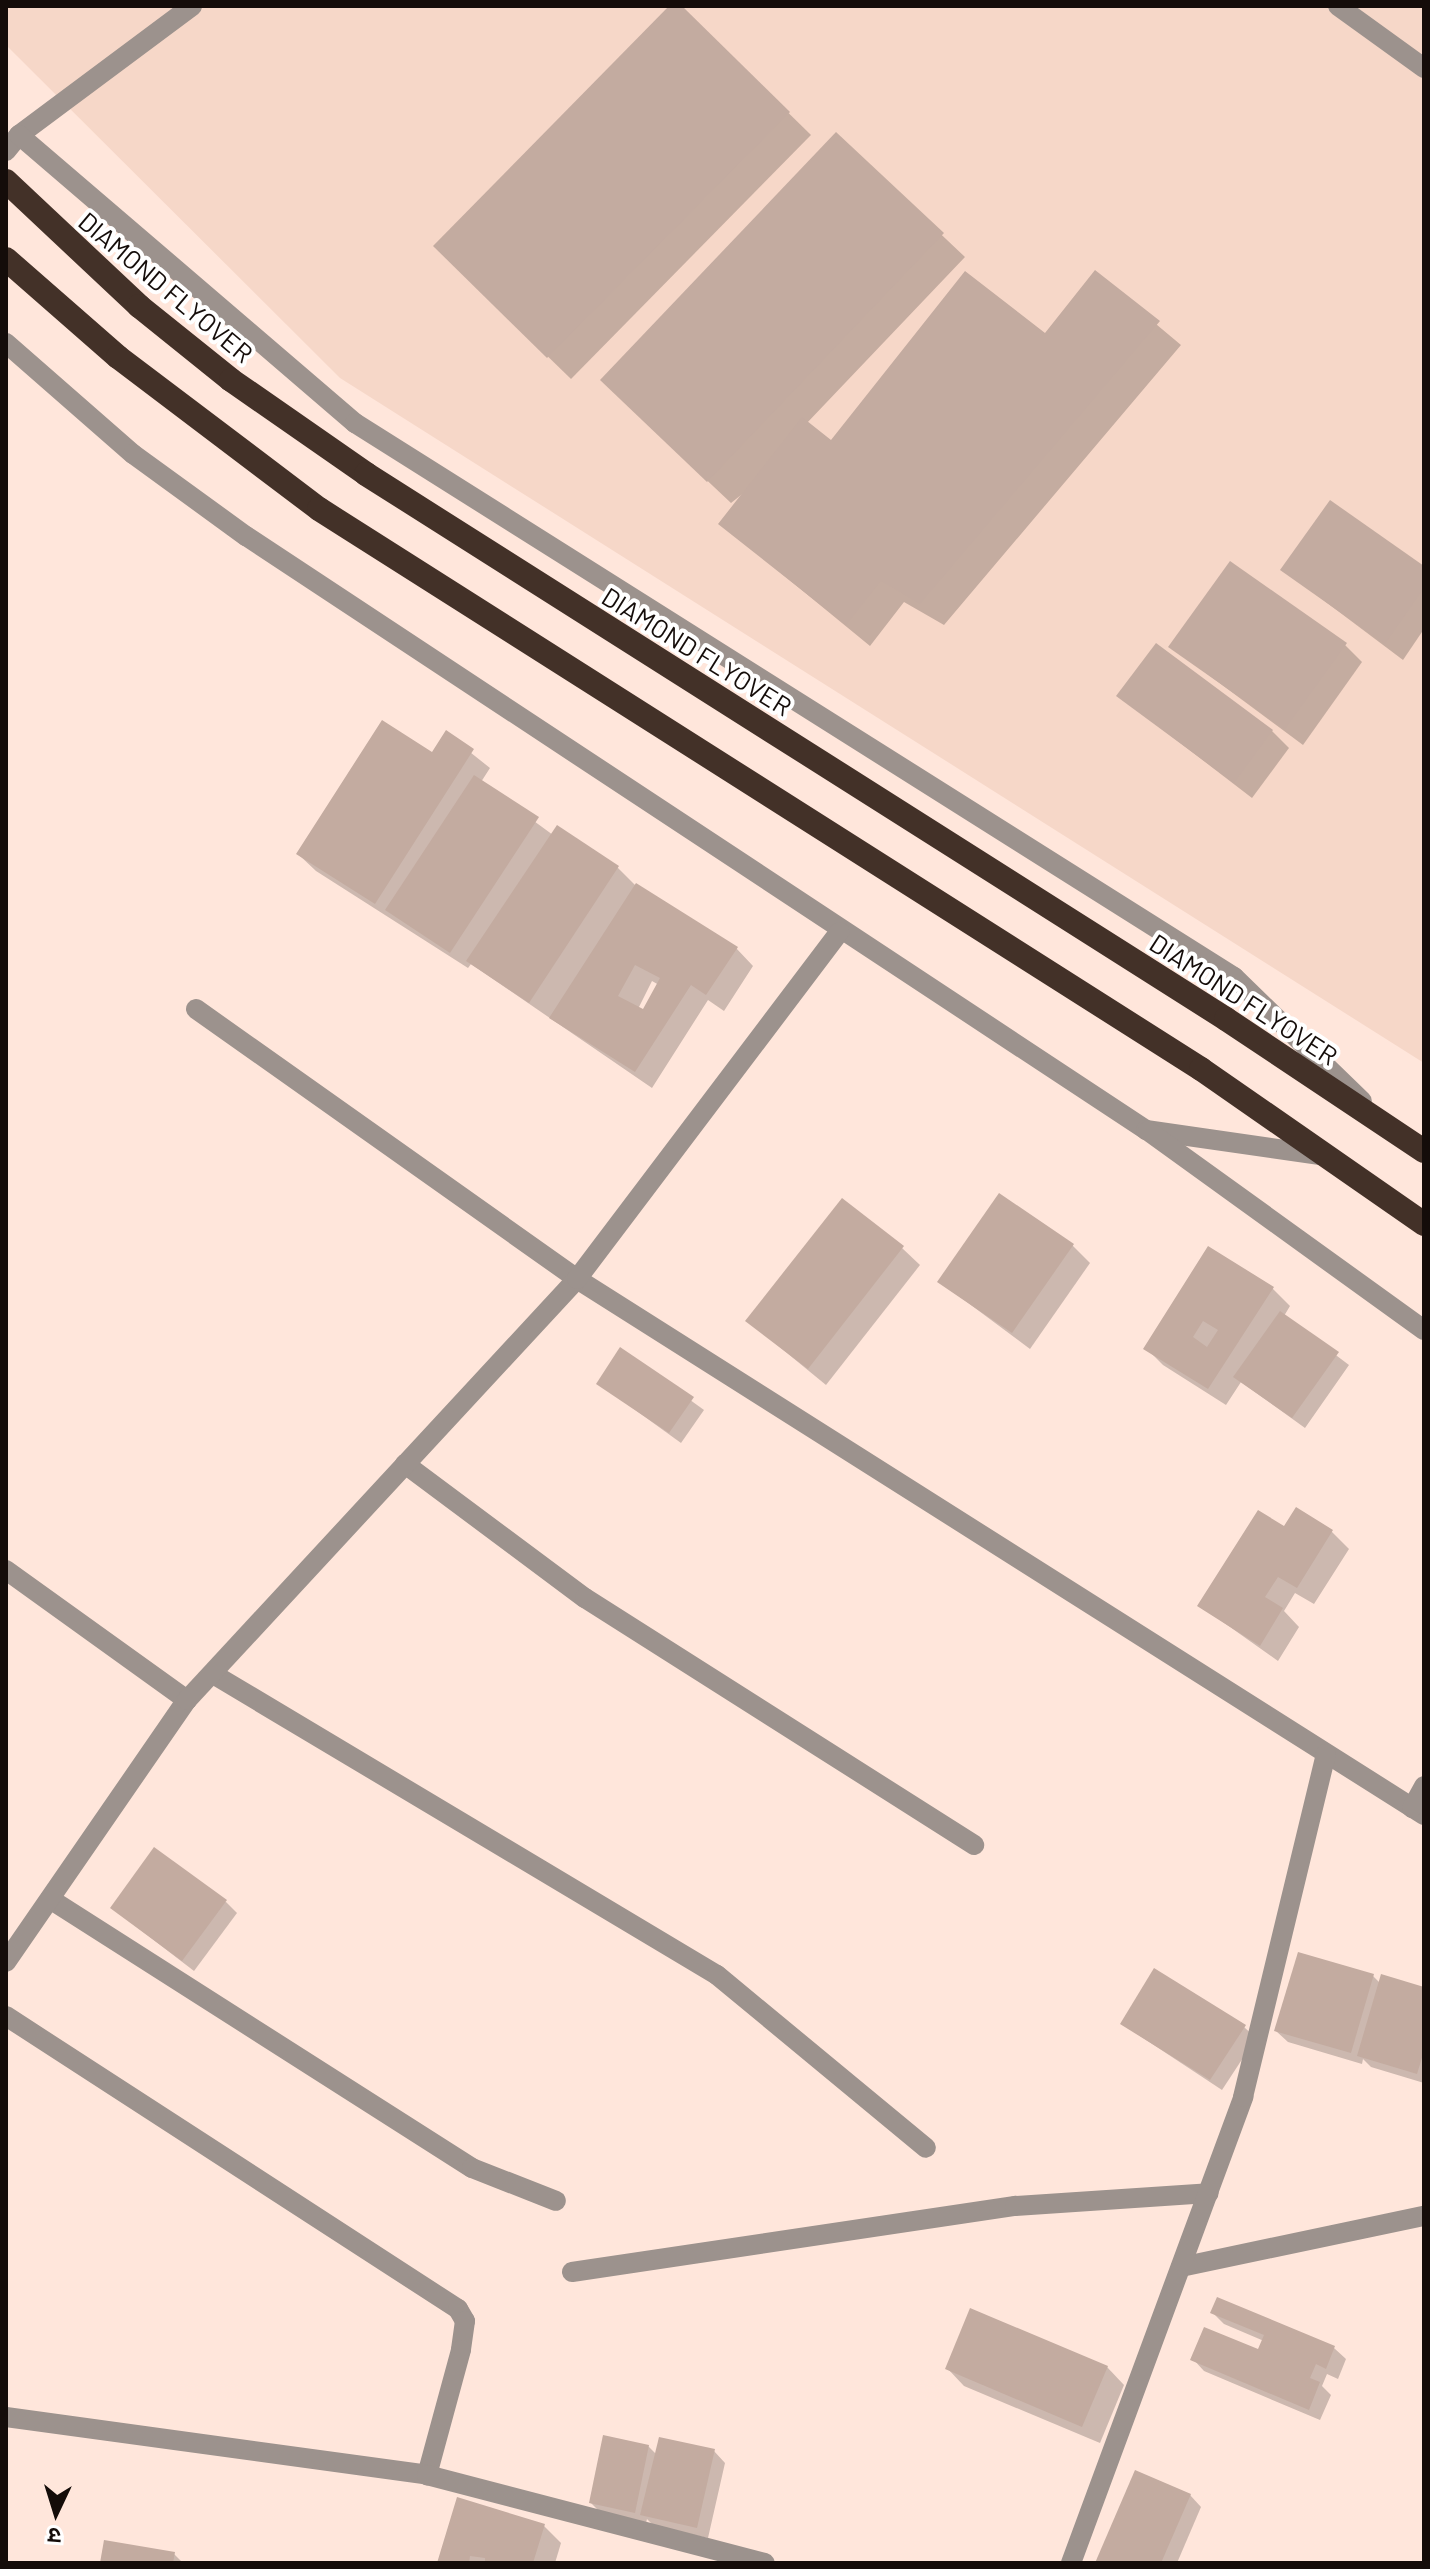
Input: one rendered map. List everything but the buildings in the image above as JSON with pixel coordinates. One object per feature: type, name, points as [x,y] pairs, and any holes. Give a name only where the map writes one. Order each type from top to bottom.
[{"type":"highway","name":"DIAMOND FLYOVER","points":[[6,181],[139,306],[231,380],[366,474],[1226,1019],[1424,1151]]},
{"type":"highway","points":[[6,259],[118,357],[319,509],[1201,1069],[1320,1155],[1424,1224]]},
{"type":"street","points":[[192,6],[12,143],[355,423],[1234,977],[1390,1127]]},
{"type":"street","points":[[1338,6],[1424,68]]},
{"type":"street","points":[[6,343],[133,454],[246,536],[839,932],[1146,1130],[1424,1330]]},
{"type":"street","points":[[6,1962],[187,1700],[577,1279],[839,932]]},
{"type":"street","points":[[196,1009],[577,1279],[1418,1812],[1424,1786]]},
{"type":"street","points":[[1146,1130],[1320,1155]]},
{"type":"street","points":[[405,1464],[585,1598],[974,1845]]},
{"type":"street","points":[[6,1570],[187,1700]]},
{"type":"street","points":[[213,1674],[717,1975],[926,2148]]},
{"type":"street","points":[[1071,2563],[1243,2097],[1326,1754]]},
{"type":"street","points":[[50,1899],[472,2168],[556,2201]]},
{"type":"street","points":[[6,2016],[458,2309],[465,2321],[461,2350],[427,2475]]},
{"type":"street","points":[[572,2272],[1015,2206],[1209,2193]]},
{"type":"street","points":[[1181,2267],[1424,2216]]},
{"type":"street","points":[[6,2417],[427,2475],[765,2563]]},
{"type":"shaded area","points":[[6,6],[1424,6],[1424,1063],[340,378],[6,45]]}]
